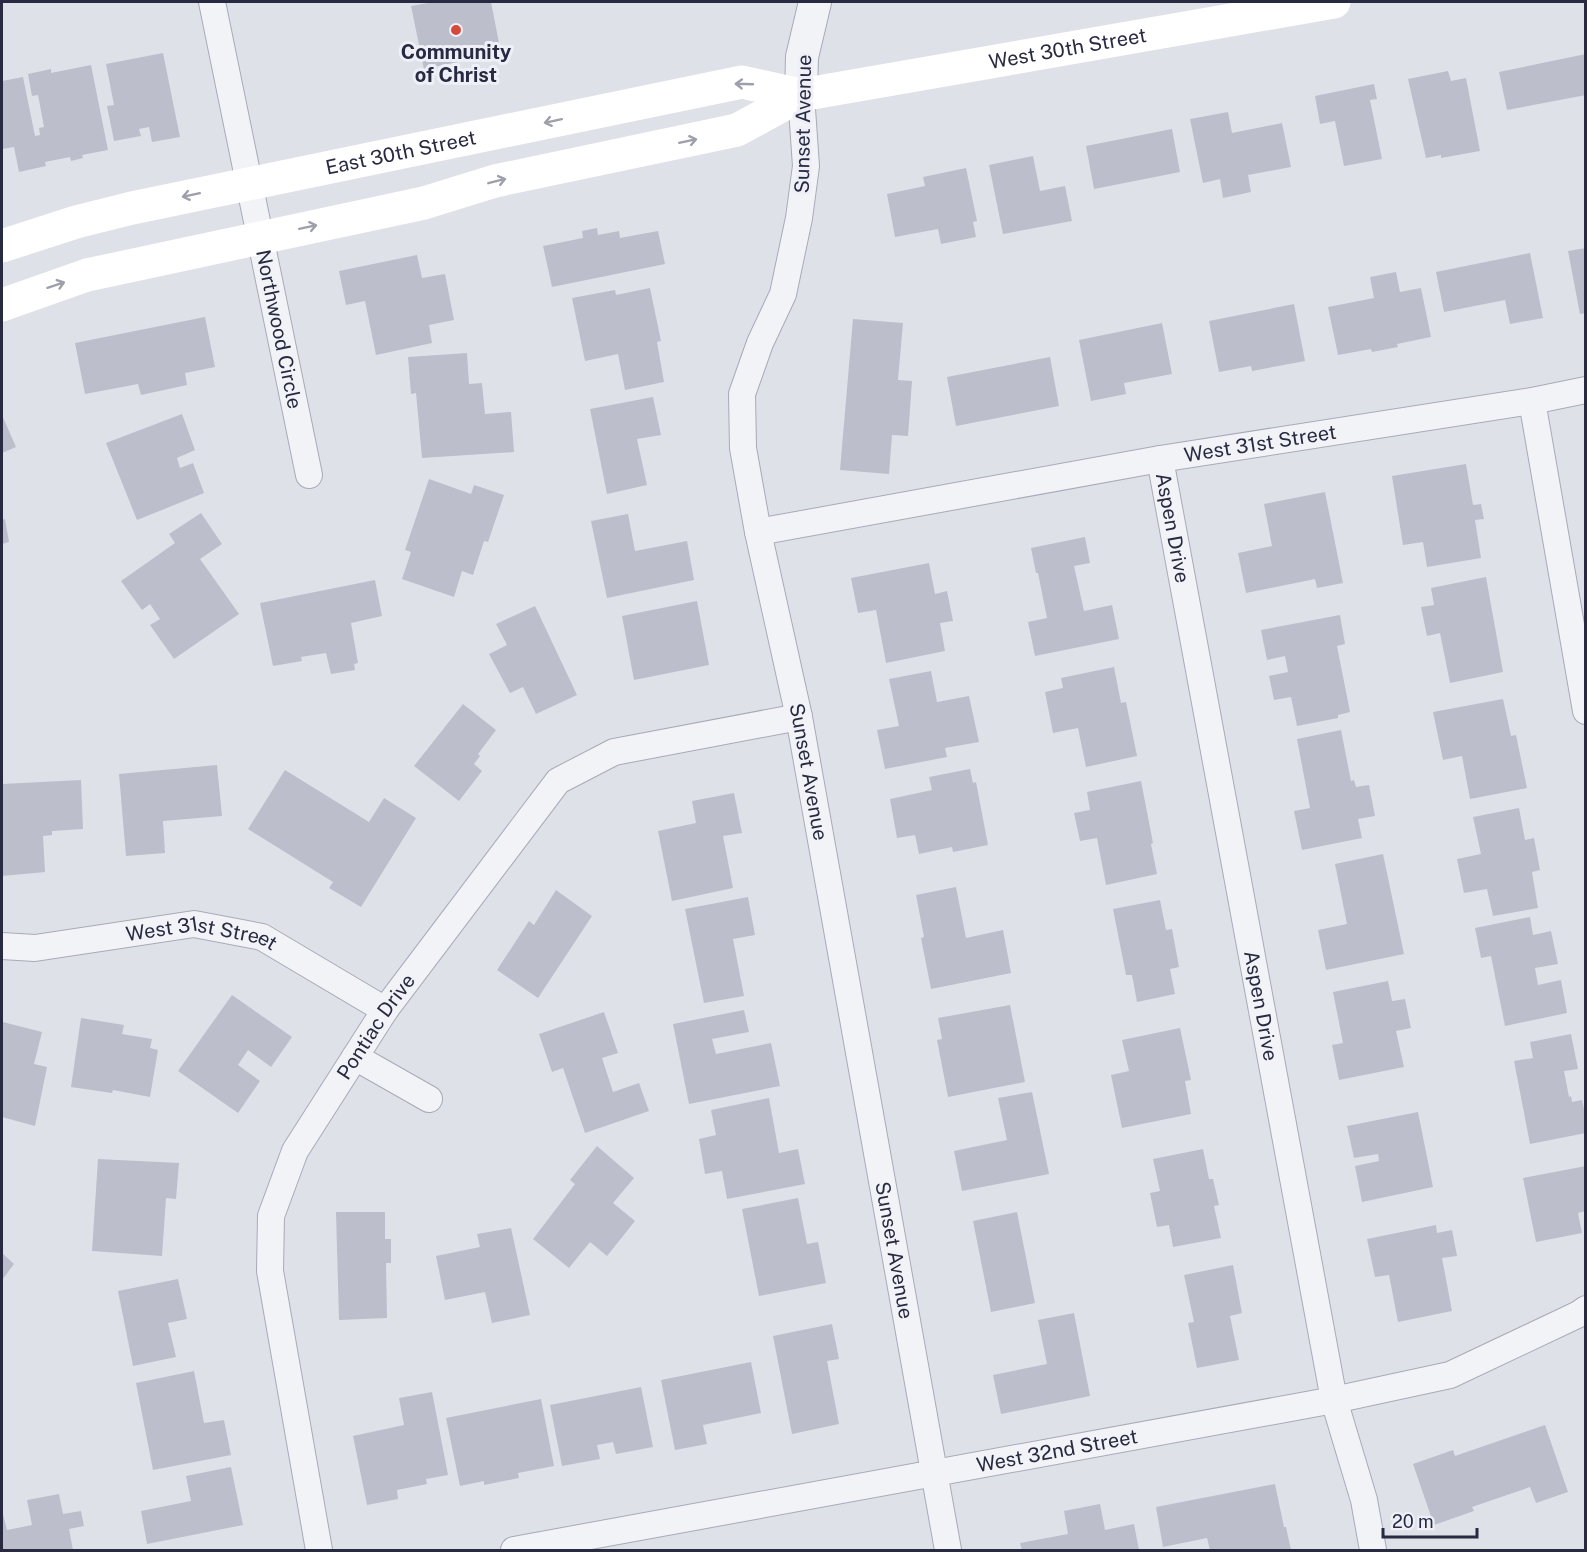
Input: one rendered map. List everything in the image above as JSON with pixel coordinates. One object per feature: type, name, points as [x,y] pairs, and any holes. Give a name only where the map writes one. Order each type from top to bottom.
[{"type":"main road","name":"West 30th Street","points":[[801,95],[1334,2]]},
{"type":"main road","name":"East 30th Street","points":[[2,246],[76,222],[249,183],[742,82],[801,95]]},
{"type":"main road","points":[[2,305],[87,275],[424,203],[495,180],[737,130],[801,95]]},
{"type":"street","name":"Northwood Circle","points":[[212,2],[309,475]]},
{"type":"street","name":"Sunset Avenue","points":[[815,2],[802,57],[801,95],[806,166],[799,218],[783,294],[760,343],[742,394],[743,448],[758,532],[799,717],[948,1551]]},
{"type":"street","name":"West 31st Street","points":[[758,532],[1160,459],[1532,401],[1586,390]]},
{"type":"street","points":[[1532,401],[1586,711]]},
{"type":"street","name":"Aspen Drive","points":[[1160,459],[1334,1400],[1364,1500],[1373,1551]]},
{"type":"street","name":"Pontiac Drive","points":[[319,1551],[270,1271],[271,1215],[295,1151],[385,1010],[558,781],[614,752],[799,717]]},
{"type":"street","name":"West 31st Street","points":[[2,946],[35,948],[194,924],[262,937],[385,1010]]},
{"type":"street","points":[[355,1057],[429,1099]]},
{"type":"street","name":"West 32nd Street","points":[[514,1551],[1334,1400],[1450,1375],[1586,1309]]},
{"type":"building","name":"Community of Christ","points":[[434,2],[491,2],[501,53],[424,69],[411,6]]},
{"type":"building","points":[[163,53],[180,137],[152,142],[149,127],[139,129],[141,136],[114,141],[107,106],[114,105],[106,64]]},
{"type":"building","points":[[1586,54],[1586,95],[1507,110],[1499,72]]},
{"type":"building","points":[[91,65],[108,150],[82,155],[83,158],[71,161],[70,157],[45,162],[46,166],[19,172],[14,147],[2,149],[2,81],[23,77],[35,136],[40,135],[39,128],[44,127],[38,95],[32,96],[28,74],[51,69],[51,73]]},
{"type":"building","points":[[1448,71],[1451,81],[1466,78],[1480,151],[1441,158],[1441,155],[1426,158],[1408,79]]},
{"type":"building","points":[[1374,84],[1377,99],[1370,100],[1382,159],[1344,166],[1335,121],[1320,124],[1315,96]]},
{"type":"building","points":[[1228,112],[1232,133],[1282,123],[1291,167],[1248,175],[1251,192],[1223,198],[1220,179],[1203,183],[1190,119]]},
{"type":"building","points":[[1172,129],[1180,172],[1094,189],[1086,146]]},
{"type":"building","points":[[1033,156],[1040,191],[1065,186],[1072,221],[1003,234],[989,165]]},
{"type":"building","points":[[966,168],[977,221],[973,222],[976,237],[941,244],[938,229],[895,237],[887,194],[925,186],[923,177]]},
{"type":"building","points":[[597,228],[598,235],[619,231],[620,238],[658,231],[665,264],[552,287],[543,246],[583,238],[582,231]]},
{"type":"building","points":[[1586,248],[1586,313],[1580,314],[1568,251]]},
{"type":"building","points":[[1530,253],[1543,318],[1510,324],[1505,300],[1444,312],[1436,272]]},
{"type":"building","points":[[417,255],[422,278],[445,274],[454,320],[429,325],[432,343],[376,355],[365,301],[346,305],[339,271]]},
{"type":"building","points":[[1396,272],[1400,292],[1421,288],[1431,337],[1397,344],[1398,347],[1338,355],[1328,307],[1374,298],[1370,277]]},
{"type":"building","points":[[650,288],[661,341],[657,342],[664,382],[625,390],[618,354],[585,361],[572,298],[615,290],[616,295]]},
{"type":"building","points":[[1294,304],[1305,361],[1252,371],[1251,366],[1219,372],[1209,321]]},
{"type":"building","points":[[205,317],[215,367],[185,373],[187,385],[141,395],[138,384],[85,394],[75,343]]},
{"type":"building","points":[[853,319],[903,323],[898,380],[912,381],[908,436],[892,435],[889,474],[840,470]]},
{"type":"building","points":[[1162,323],[1172,374],[1124,383],[1126,394],[1091,401],[1079,340]]},
{"type":"building","points":[[467,353],[469,384],[482,383],[485,414],[511,412],[514,452],[422,458],[416,393],[411,394],[408,357]]},
{"type":"building","points":[[1050,357],[1059,406],[956,426],[947,377]]},
{"type":"building","points":[[653,397],[661,435],[637,439],[647,485],[607,494],[590,409]]},
{"type":"building","points":[[182,414],[195,450],[177,458],[180,468],[193,463],[204,493],[137,520],[106,443]]},
{"type":"building","points":[[2,415],[16,447],[2,453]]},
{"type":"building","points":[[1466,464],[1473,505],[1481,504],[1484,519],[1475,520],[1481,558],[1427,567],[1423,542],[1403,545],[1392,476]]},
{"type":"building","points":[[429,479],[471,494],[474,485],[504,495],[488,542],[484,541],[473,575],[462,571],[454,597],[402,579],[411,552],[405,550]]},
{"type":"building","points":[[1325,492],[1343,583],[1317,588],[1315,579],[1246,593],[1238,553],[1272,546],[1264,504]]},
{"type":"building","points":[[201,513],[222,544],[200,559],[239,614],[174,659],[150,625],[160,619],[150,604],[142,610],[121,581],[175,543],[169,534]]},
{"type":"building","points":[[628,514],[635,551],[687,541],[694,580],[607,598],[591,521]]},
{"type":"building","points":[[5,519],[9,542],[2,544],[2,520]]},
{"type":"building","points":[[1085,537],[1090,563],[1074,566],[1084,611],[1112,605],[1119,639],[1035,656],[1028,622],[1047,618],[1031,548]]},
{"type":"building","points":[[929,563],[935,594],[947,591],[953,621],[940,623],[945,651],[886,663],[876,610],[858,613],[851,578]]},
{"type":"building","points":[[1486,577],[1503,672],[1450,683],[1440,633],[1427,636],[1421,607],[1434,605],[1431,588]]},
{"type":"building","points":[[375,580],[382,616],[351,623],[358,663],[354,664],[355,670],[331,674],[326,653],[301,657],[302,661],[273,666],[260,603]]},
{"type":"building","points":[[697,601],[709,665],[634,680],[622,616]]},
{"type":"building","points":[[535,606],[577,695],[536,714],[523,687],[510,693],[489,654],[507,645],[496,624]]},
{"type":"building","points":[[1340,615],[1345,644],[1337,646],[1350,712],[1338,715],[1338,718],[1297,726],[1291,697],[1274,700],[1269,676],[1288,672],[1285,656],[1267,660],[1261,630]]},
{"type":"building","points":[[1114,667],[1121,703],[1126,702],[1137,756],[1086,767],[1078,728],[1053,733],[1045,692],[1063,688],[1061,678]]},
{"type":"building","points":[[931,671],[937,702],[969,696],[979,742],[945,748],[947,757],[885,769],[877,730],[899,726],[889,679]]},
{"type":"building","points":[[1503,699],[1511,736],[1516,735],[1527,788],[1470,799],[1462,756],[1443,760],[1433,712]]},
{"type":"building","points":[[463,704],[496,730],[478,754],[480,756],[474,764],[482,771],[459,801],[414,766]]},
{"type":"building","points":[[1341,730],[1351,781],[1354,780],[1356,787],[1369,785],[1375,816],[1358,819],[1362,838],[1302,850],[1294,811],[1310,808],[1297,739]]},
{"type":"building","points":[[217,765],[222,816],[163,821],[165,853],[126,856],[119,774]]},
{"type":"building","points":[[970,769],[973,783],[976,782],[988,845],[953,852],[952,847],[919,854],[915,835],[897,838],[890,799],[932,790],[929,777]]},
{"type":"building","points":[[285,770],[369,822],[384,798],[416,818],[361,907],[329,888],[333,882],[248,829]]},
{"type":"building","points":[[81,780],[83,829],[52,831],[52,835],[43,836],[45,872],[2,876],[2,784]]},
{"type":"building","points":[[1141,781],[1157,874],[1106,885],[1097,838],[1080,841],[1074,813],[1090,810],[1087,792]]},
{"type":"building","points":[[734,793],[742,833],[723,836],[733,888],[672,901],[658,831],[696,823],[692,801]]},
{"type":"building","points":[[1519,808],[1525,840],[1534,838],[1540,870],[1532,872],[1538,908],[1493,916],[1487,889],[1464,893],[1457,859],[1481,854],[1473,817]]},
{"type":"building","points":[[1383,854],[1404,954],[1326,970],[1318,930],[1347,924],[1335,864]]},
{"type":"building","points":[[956,887],[966,938],[1003,930],[1011,973],[931,989],[921,938],[924,937],[916,895]]},
{"type":"building","points":[[556,890],[592,916],[538,998],[497,970],[529,921],[534,925]]},
{"type":"building","points":[[748,897],[755,935],[733,939],[744,996],[704,1003],[685,909]]},
{"type":"building","points":[[1160,900],[1166,930],[1172,929],[1179,967],[1170,969],[1175,994],[1137,1002],[1132,975],[1126,975],[1113,909]]},
{"type":"building","points":[[1530,917],[1533,935],[1551,931],[1558,964],[1535,968],[1538,985],[1561,980],[1567,1013],[1505,1026],[1491,956],[1481,958],[1475,928]]},
{"type":"building","points":[[1388,981],[1392,1001],[1405,999],[1411,1028],[1396,1031],[1404,1067],[1339,1080],[1332,1045],[1343,1043],[1333,992]]},
{"type":"building","points":[[232,995],[292,1037],[271,1067],[248,1050],[238,1065],[260,1081],[238,1113],[178,1071]]},
{"type":"building","points":[[1010,1005],[1025,1082],[948,1097],[937,1040],[942,1039],[938,1018]]},
{"type":"building","points":[[744,1010],[749,1032],[712,1039],[716,1054],[771,1043],[780,1086],[689,1104],[673,1024]]},
{"type":"building","points":[[604,1012],[618,1053],[602,1058],[613,1092],[639,1083],[649,1111],[585,1133],[563,1068],[552,1072],[539,1034]]},
{"type":"building","points":[[81,1018],[124,1025],[122,1034],[152,1039],[150,1048],[158,1050],[150,1097],[113,1090],[112,1093],[71,1087]]},
{"type":"building","points":[[3,1022],[42,1032],[34,1064],[47,1067],[35,1126],[2,1117]]},
{"type":"building","points":[[1180,1028],[1191,1080],[1185,1081],[1191,1114],[1122,1128],[1111,1075],[1129,1071],[1122,1040]]},
{"type":"building","points":[[1571,1034],[1578,1069],[1564,1071],[1572,1102],[1582,1100],[1586,1118],[1586,1133],[1530,1144],[1514,1061],[1533,1058],[1530,1042]]},
{"type":"building","points":[[1032,1092],[1049,1174],[962,1191],[954,1151],[1007,1140],[998,1098]]},
{"type":"building","points":[[769,1098],[779,1153],[798,1149],[805,1184],[727,1199],[722,1171],[705,1174],[699,1139],[716,1135],[711,1110]]},
{"type":"building","points":[[1418,1112],[1433,1187],[1362,1202],[1355,1166],[1379,1161],[1378,1154],[1354,1158],[1347,1126]]},
{"type":"building","points":[[597,1146],[634,1178],[613,1203],[635,1221],[607,1256],[590,1242],[569,1268],[533,1239],[575,1184],[570,1180]]},
{"type":"building","points":[[1203,1149],[1209,1179],[1213,1179],[1219,1205],[1214,1206],[1221,1238],[1173,1247],[1169,1225],[1157,1227],[1150,1193],[1160,1191],[1153,1159]]},
{"type":"building","points":[[98,1159],[179,1163],[176,1199],[166,1198],[162,1256],[92,1251]]},
{"type":"building","points":[[1586,1166],[1586,1211],[1578,1213],[1582,1233],[1536,1242],[1523,1178]]},
{"type":"building","points":[[798,1198],[807,1244],[818,1242],[826,1283],[759,1296],[742,1209]]},
{"type":"building","points":[[336,1212],[385,1212],[385,1239],[391,1239],[391,1263],[386,1263],[387,1318],[339,1320]]},
{"type":"building","points":[[1017,1212],[1035,1303],[991,1312],[973,1221]]},
{"type":"building","points":[[1436,1225],[1437,1233],[1452,1230],[1457,1256],[1442,1258],[1452,1311],[1398,1322],[1389,1275],[1375,1277],[1367,1239]]},
{"type":"building","points":[[511,1228],[530,1315],[492,1323],[485,1292],[445,1300],[436,1256],[480,1247],[477,1234]]},
{"type":"building","points":[[2,1253],[14,1264],[2,1280]]},
{"type":"building","points":[[1233,1265],[1242,1313],[1230,1316],[1239,1360],[1197,1368],[1188,1323],[1194,1322],[1184,1275]]},
{"type":"building","points":[[178,1279],[187,1319],[168,1323],[176,1357],[133,1366],[118,1291]]},
{"type":"building","points":[[1074,1313],[1090,1396],[1001,1414],[993,1375],[1047,1364],[1038,1320]]},
{"type":"building","points":[[832,1324],[839,1359],[827,1361],[839,1424],[792,1434],[773,1336]]},
{"type":"building","points":[[751,1362],[761,1413],[703,1425],[707,1444],[675,1450],[661,1380]]},
{"type":"building","points":[[194,1371],[204,1423],[224,1420],[231,1455],[153,1470],[136,1383]]},
{"type":"building","points":[[641,1387],[653,1447],[616,1454],[613,1442],[597,1445],[600,1459],[562,1466],[550,1405]]},
{"type":"building","points":[[432,1392],[448,1475],[426,1479],[427,1484],[397,1490],[398,1499],[367,1505],[353,1436],[404,1425],[399,1398]]},
{"type":"building","points":[[541,1399],[554,1466],[518,1473],[519,1478],[484,1485],[484,1481],[460,1486],[446,1418]]},
{"type":"building","points":[[1545,1425],[1568,1492],[1536,1503],[1530,1487],[1472,1507],[1474,1511],[1434,1525],[1413,1464],[1453,1450],[1455,1456]]},
{"type":"building","points":[[231,1467],[243,1525],[147,1544],[141,1511],[191,1501],[186,1476]]},
{"type":"building","points":[[1275,1484],[1291,1550],[1210,1550],[1207,1538],[1163,1547],[1156,1507]]},
{"type":"building","points":[[59,1494],[63,1514],[81,1511],[84,1526],[69,1529],[73,1550],[2,1550],[2,1510],[7,1530],[32,1525],[27,1500]]},
{"type":"building","points":[[1100,1504],[1105,1530],[1134,1524],[1139,1550],[1022,1550],[1020,1543],[1068,1534],[1064,1511]]},
{"type":"place","name":"Community of Christ","points":[[456,30]]}]
